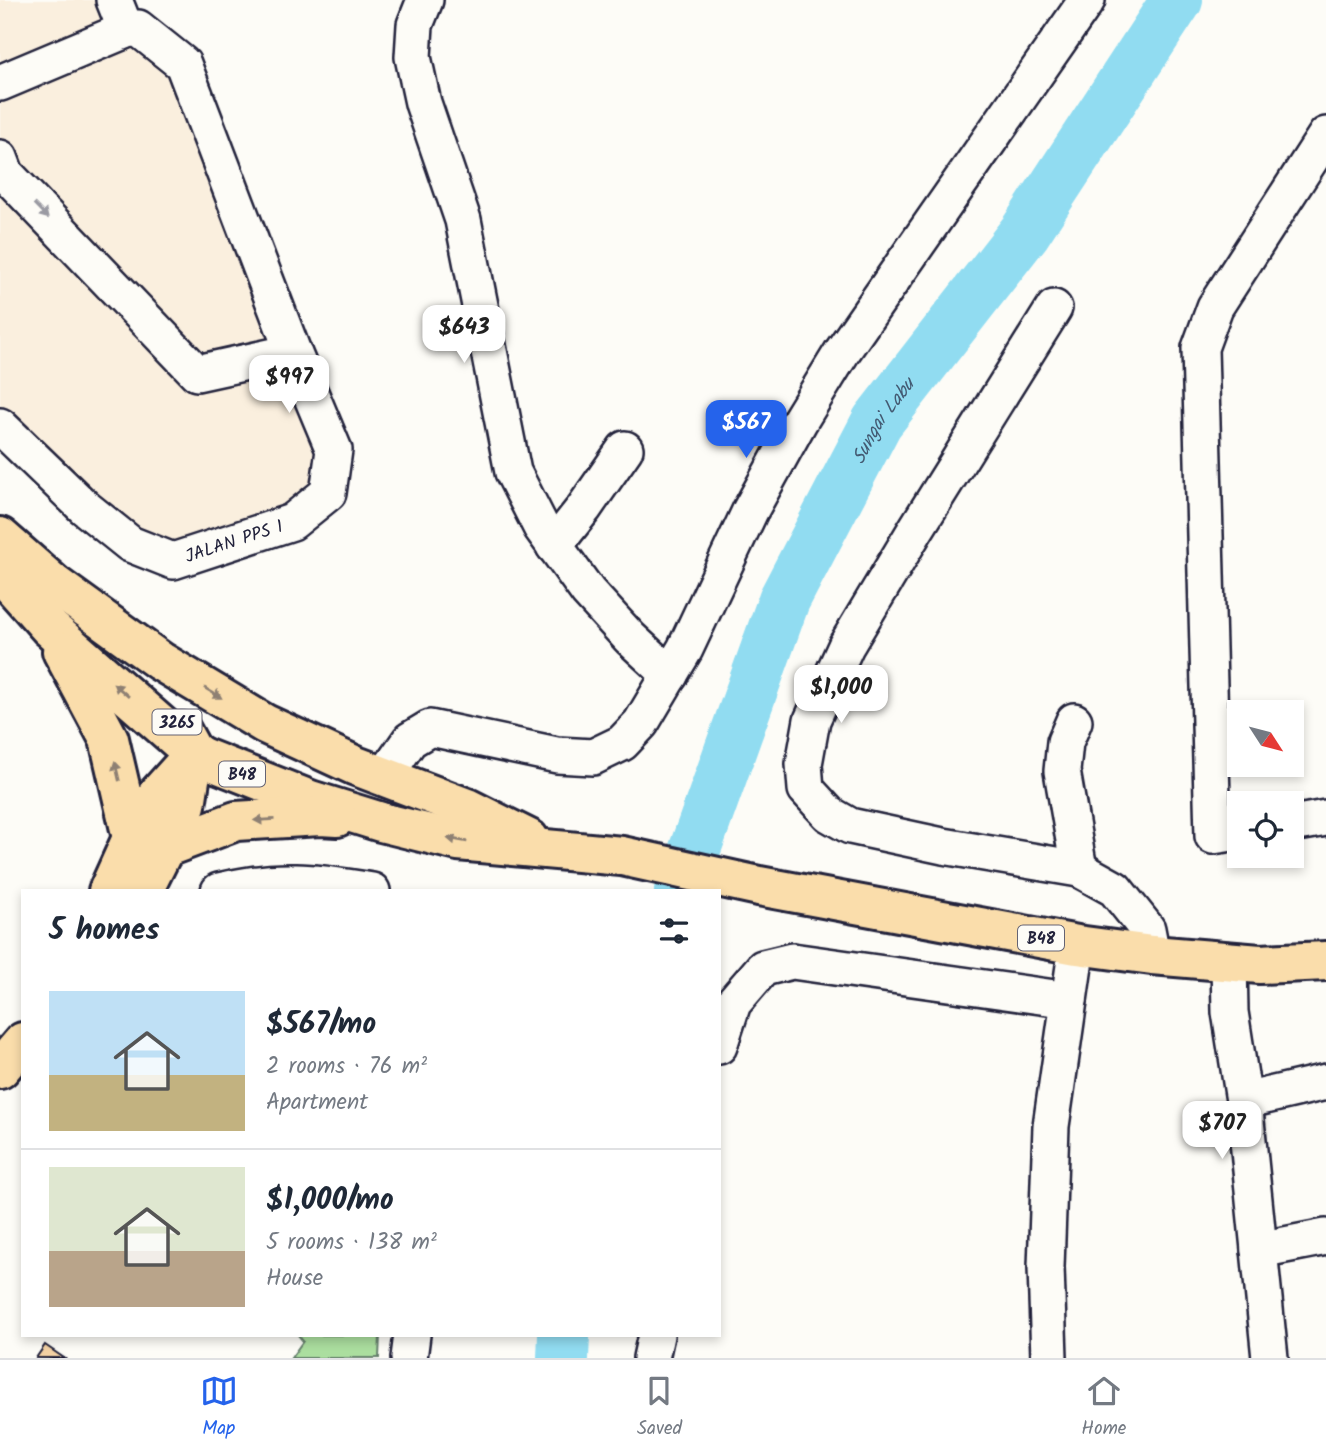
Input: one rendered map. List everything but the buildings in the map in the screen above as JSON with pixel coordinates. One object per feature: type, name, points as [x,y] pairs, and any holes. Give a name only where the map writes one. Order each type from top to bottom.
[{"type":"main road","name":"B48","points":[[0,537],[55,586],[160,662],[265,724],[370,771],[467,808],[549,850]]},
{"type":"main road","name":"B48","points":[[0,572],[50,628],[194,754],[286,791],[380,822],[458,841],[622,856],[759,886],[1077,945],[1260,964],[1326,961]]},
{"type":"main road","name":"3265","points":[[55,586],[153,686],[194,754],[187,805],[149,843],[110,889]]},
{"type":"main road","points":[[50,628],[109,739],[149,843],[236,821],[320,816],[380,822]]},
{"type":"main road","name":"3265","points":[[194,754],[370,771]]},
{"type":"main road","name":"3265","points":[[143,889],[149,843]]},
{"type":"main road","points":[[0,1069],[21,1044]]},
{"type":"street","points":[[425,0],[415,26],[413,57],[423,103],[463,220],[513,472],[541,527],[588,592],[630,638],[670,675]]},
{"type":"street","points":[[370,771],[430,728],[557,755],[593,757],[622,743],[632,733],[641,723],[685,649],[751,511],[799,422],[842,352],[1087,0]]},
{"type":"street","points":[[0,83],[126,20]]},
{"type":"street","name":"JALAN PPS 1","points":[[0,426],[84,507],[130,544],[173,561],[292,522],[328,493],[334,450],[293,352],[183,64],[126,20]]},
{"type":"street","points":[[1227,834],[1213,836],[1200,348],[1215,307],[1326,135]]},
{"type":"street","points":[[0,158],[6,174],[197,373],[293,352]]},
{"type":"street","points":[[1054,308],[846,646],[812,720],[804,764],[806,789],[830,814],[850,826],[943,846],[1079,869],[1115,889],[1147,929],[1153,955]]},
{"type":"street","points":[[554,546],[625,449]]},
{"type":"street","points":[[1074,721],[1065,742],[1062,771],[1079,869]]},
{"type":"street","points":[[1304,822],[1326,818]]},
{"type":"street","points":[[230,889],[272,881],[299,880],[359,889]]},
{"type":"street","points":[[1048,1358],[1046,1267],[1051,1126],[1077,945]]},
{"type":"street","points":[[721,1040],[733,1003],[763,968],[792,961],[1069,1000]]},
{"type":"street","points":[[1229,961],[1230,1012],[1244,1101],[1270,1358]]},
{"type":"street","points":[[1244,1101],[1326,1082]]},
{"type":"street","points":[[1259,1250],[1326,1237]]},
{"type":"street","points":[[409,1358],[412,1337]]},
{"type":"street","points":[[652,1358],[656,1337]]},
{"type":"shaded area","points":[[0,0],[98,0],[135,41],[173,69],[322,450],[318,488],[289,511],[174,548],[132,535],[0,411]]},
{"type":"green space","points":[[300,1337],[380,1337],[379,1358],[291,1358],[303,1341]]},
{"type":"waterway","name":"Sungai Labu","points":[[681,889],[784,600],[877,422],[1025,232],[1177,0]]},
{"type":"waterway","name":"Sungai Labu","points":[[563,1358],[564,1337]]}]
